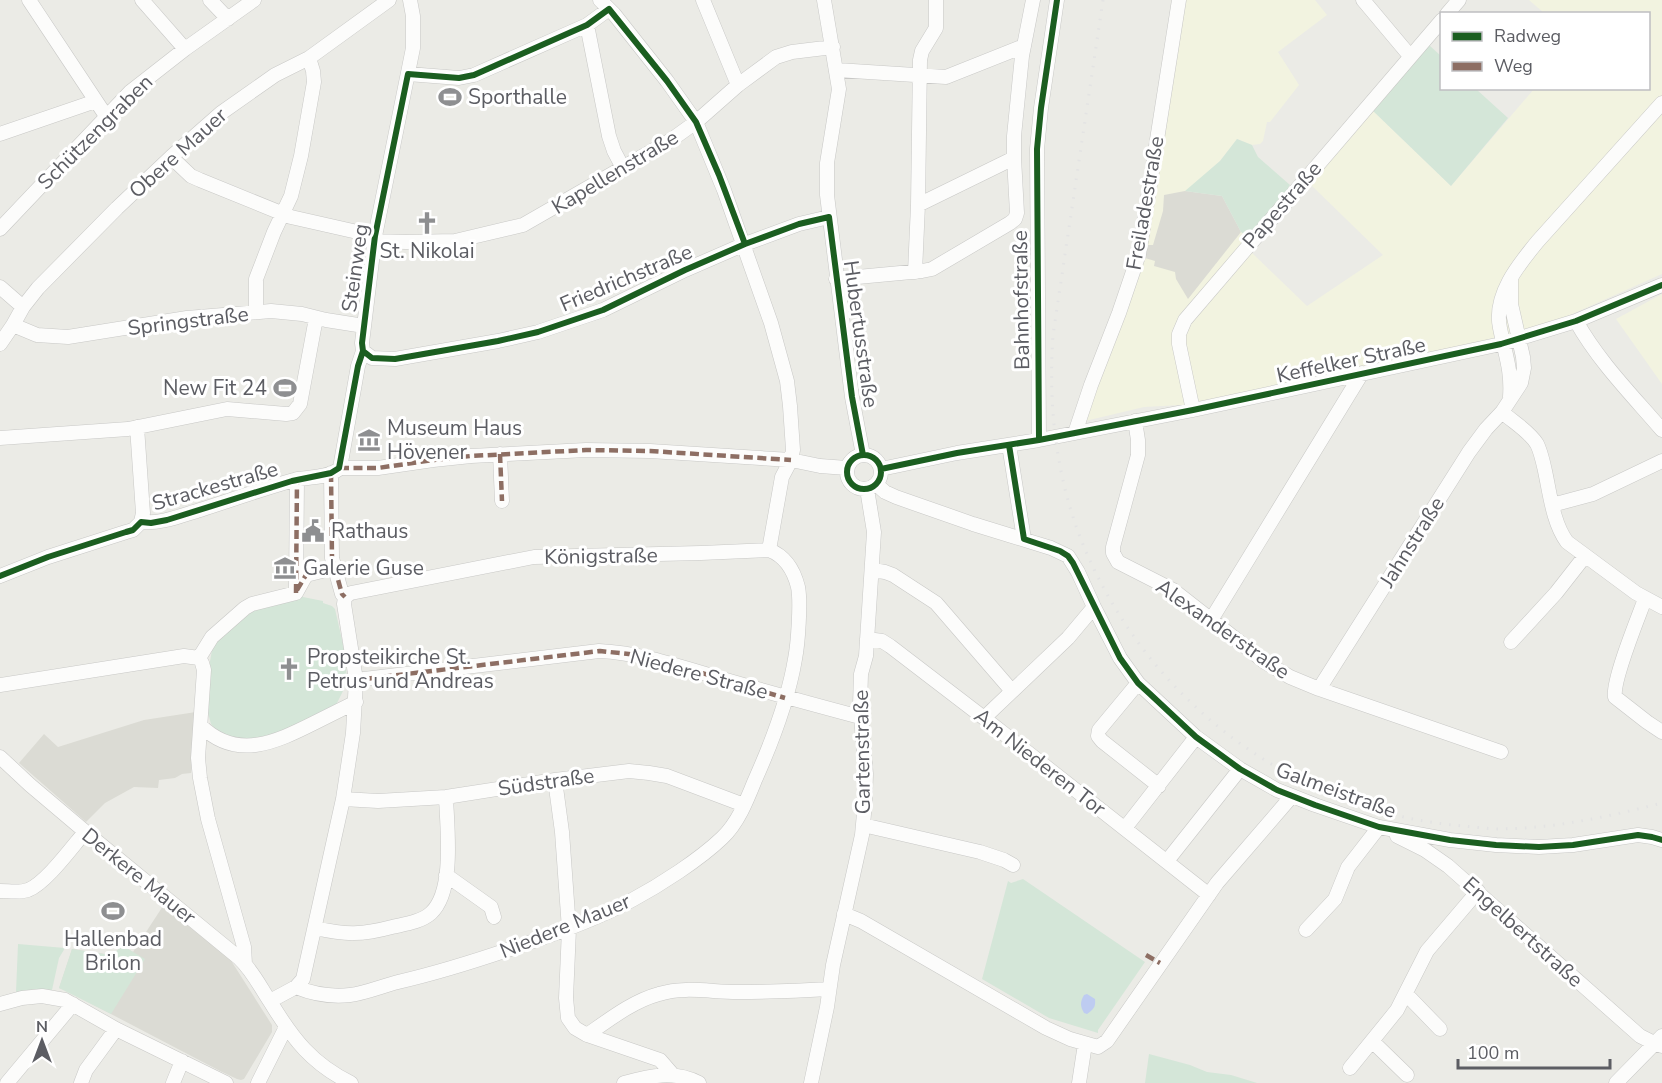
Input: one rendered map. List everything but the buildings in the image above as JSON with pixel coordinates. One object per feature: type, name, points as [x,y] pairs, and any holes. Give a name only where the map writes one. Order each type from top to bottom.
[{"type":"street","points":[[30,0],[106,116]]},
{"type":"street","points":[[142,0],[185,49]]},
{"type":"street","points":[[210,0],[228,19]]},
{"type":"street","name":"Schützengraben","points":[[0,229],[130,92],[254,0]]},
{"type":"street","name":"Obere Mauer","points":[[0,344],[38,288],[171,157],[221,113],[275,75],[309,58],[389,0]]},
{"type":"street","name":"Steinweg","points":[[296,987],[303,979],[344,799],[353,733],[356,680],[344,604],[345,597],[342,594],[332,558],[335,471],[363,351],[362,343],[375,238],[413,48],[414,34],[410,0]]},
{"type":"street","points":[[703,0],[740,84]]},
{"type":"street","name":"Hubertusstraße","points":[[824,0],[838,81],[838,100],[827,163],[827,195],[852,397],[863,455]]},
{"type":"street","points":[[915,272],[919,76],[921,56],[937,25],[936,0]]},
{"type":"street","points":[[836,279],[932,269],[1010,223],[1016,216],[1014,158],[1016,115],[1024,46],[1033,0]]},
{"type":"street","name":"Bahnhofstraße","points":[[1038,440],[1037,149],[1042,97],[1057,0]]},
{"type":"street","name":"Freiladestraße","points":[[1076,434],[1091,385],[1139,254],[1179,0]]},
{"type":"street","points":[[1363,0],[1410,56]]},
{"type":"street","points":[[1449,12],[1459,0]]},
{"type":"street","points":[[408,74],[467,77],[586,25],[604,5],[667,81],[696,122],[719,175],[771,322],[787,381],[793,450],[791,460],[782,477],[769,550]]},
{"type":"street","name":"Papestraße","points":[[1193,410],[1179,344],[1179,334],[1183,324],[1440,22]]},
{"type":"street","points":[[586,25],[609,136],[623,168]]},
{"type":"street","points":[[837,70],[951,76],[1024,46]]},
{"type":"street","name":"Kapellenstraße","points":[[171,157],[191,176],[283,214],[375,238],[406,242],[455,241],[530,222],[670,140],[696,122],[776,57],[792,52],[833,47]]},
{"type":"street","points":[[256,312],[256,279],[269,242],[291,196],[305,136],[314,77],[309,58]]},
{"type":"street","points":[[0,134],[96,101]]},
{"type":"street","points":[[1510,399],[1512,380],[1498,314],[1511,279],[1521,261],[1538,240],[1662,102]]},
{"type":"street","points":[[918,205],[1014,158]]},
{"type":"street","name":"Friedrichstraße","points":[[363,351],[372,358],[395,359],[538,332],[603,310],[674,275],[745,244],[799,224],[829,217]]},
{"type":"street","name":"Jahnstraße","points":[[1319,689],[1469,452],[1485,429],[1502,412],[1521,383],[1524,369],[1511,304],[1511,279]]},
{"type":"street","name":"Keffelker Straße","points":[[1038,440],[1193,410],[1504,344],[1576,321],[1662,285]]},
{"type":"street","points":[[0,287],[23,307]]},
{"type":"street","name":"Springstraße","points":[[13,325],[37,335],[68,337],[159,321],[256,312],[292,312],[364,326]]},
{"type":"street","points":[[0,438],[100,432],[137,427],[221,409],[293,413],[300,404],[316,318]]},
{"type":"street","points":[[1576,321],[1600,359],[1662,430]]},
{"type":"street","points":[[1211,620],[1362,373]]},
{"type":"street","points":[[1502,412],[1530,435],[1536,443],[1541,454],[1552,505],[1563,537],[1567,542],[1645,599],[1662,607]]},
{"type":"street","name":"Alexanderstraße","points":[[1135,421],[1138,451],[1114,541],[1113,554],[1118,562],[1173,590],[1273,668],[1290,677],[1501,752]]},
{"type":"street","points":[[137,427],[143,513],[141,522]]},
{"type":"street","points":[[881,469],[957,453],[1038,440]]},
{"type":"street","points":[[1009,446],[1024,539]]},
{"type":"street","points":[[335,471],[378,468],[433,460],[559,450],[650,451],[791,460],[820,466],[847,468]]},
{"type":"street","points":[[500,454],[502,501]]},
{"type":"street","points":[[863,455],[873,458],[878,463],[881,476],[872,487],[859,489],[848,480],[847,468],[853,459],[863,455]]},
{"type":"street","points":[[1552,505],[1593,494],[1662,461]]},
{"type":"street","name":"Strackestraße","points":[[0,576],[48,557],[133,530],[141,522],[166,520],[297,479],[335,471]]},
{"type":"street","points":[[296,593],[297,479]]},
{"type":"street","name":"Galmeistraße","points":[[872,487],[1060,551],[1068,556],[1120,658],[1138,683],[1196,737],[1240,769],[1277,789],[1379,827],[1450,840],[1539,847],[1573,845],[1638,835],[1662,840]]},
{"type":"street","name":"Gartenstraße","points":[[811,1083],[863,825],[866,774],[860,717],[861,674],[865,659],[873,570],[872,487]]},
{"type":"street","name":"Königstraße","points":[[345,597],[351,593],[534,557],[769,550]]},
{"type":"street","name":"Niedere Mauer","points":[[296,987],[334,995],[357,994],[482,959],[569,929],[648,891],[703,854],[723,837],[744,805],[766,754],[785,698],[796,653],[798,590],[787,562],[769,550]]},
{"type":"street","points":[[1511,642],[1556,593],[1585,556]]},
{"type":"street","points":[[199,658],[212,637],[252,603],[296,593],[306,575],[334,568]]},
{"type":"street","points":[[873,570],[893,575],[936,603],[1012,691]]},
{"type":"street","points":[[1645,599],[1614,693],[1615,697],[1662,732]]},
{"type":"street","points":[[984,718],[1068,638],[1094,607]]},
{"type":"street","name":"Am Niederen Tor","points":[[867,639],[885,643],[1209,895]]},
{"type":"street","name":"Niedere Straße","points":[[356,680],[600,651],[654,659],[785,698],[860,717]]},
{"type":"street","points":[[0,685],[184,656],[199,658]]},
{"type":"street","points":[[199,658],[204,670],[199,762],[204,800],[244,947],[245,964]]},
{"type":"street","points":[[1138,683],[1099,730],[1098,736],[1159,786]]},
{"type":"street","points":[[201,726],[220,740],[240,746],[254,746],[274,742],[356,702]]},
{"type":"street","points":[[1125,828],[1196,737]]},
{"type":"street","name":"Derkere Mauer","points":[[0,757],[85,832],[245,964],[302,1048],[314,1060],[351,1083]]},
{"type":"street","points":[[1167,861],[1240,769]]},
{"type":"street","name":"Südstraße","points":[[344,799],[378,801],[446,797],[618,772],[649,773],[679,780],[744,805]]},
{"type":"street","points":[[555,780],[562,832],[569,929],[567,1011],[572,1026],[588,1035],[653,1056],[665,1064],[673,1075]]},
{"type":"street","points":[[844,914],[861,921],[1034,1021],[1085,1044],[1095,1047],[1102,1046],[1221,878],[1293,796]]},
{"type":"street","points":[[315,928],[363,934],[399,926],[431,913],[441,897],[446,875],[449,851],[446,797]]},
{"type":"street","points":[[863,825],[980,852],[1013,865]]},
{"type":"street","points":[[1306,930],[1335,899],[1348,867],[1379,827]]},
{"type":"street","name":"Engelbertstraße","points":[[1379,827],[1425,850],[1448,866],[1640,1036],[1659,1042]]},
{"type":"street","points":[[0,891],[23,891],[36,885],[85,832]]},
{"type":"street","points":[[446,875],[491,906],[494,917]]},
{"type":"street","points":[[1350,1068],[1392,1016],[1406,994],[1427,951],[1478,891]]},
{"type":"street","points":[[270,1001],[296,987]]},
{"type":"street","points":[[588,1035],[634,1004],[663,992],[829,989]]},
{"type":"street","points":[[1406,994],[1440,1029]]},
{"type":"street","points":[[0,1004],[22,998],[55,997],[73,1004],[116,1029],[225,1083]]},
{"type":"street","points":[[8,1083],[73,1004]]},
{"type":"street","points":[[258,1083],[286,1027]]},
{"type":"street","points":[[81,1083],[86,1070],[116,1029]]},
{"type":"street","points":[[1372,1041],[1407,1075]]},
{"type":"street","points":[[1616,1083],[1659,1042]]},
{"type":"street","points":[[1079,1083],[1085,1044]]},
{"type":"street","points":[[173,1083],[182,1060]]},
{"type":"street","points":[[633,1082],[658,1075],[673,1075],[699,1083]]},
{"type":"shaded area","points":[[1185,0],[1315,0],[1327,15],[1278,52],[1299,85],[1270,122],[1267,122],[1263,141],[1252,145],[1237,139],[1220,161],[1186,191],[1247,236],[1253,229],[1250,251],[1307,306],[1383,255],[1308,182],[1370,108],[1451,186],[1533,90],[1650,90],[1650,12],[1543,12],[1529,0],[1662,0],[1662,274],[1516,339],[1216,403],[1144,407],[1081,422],[1131,292]]},
{"type":"shaded area","points":[[1429,45],[1440,55],[1440,90],[1477,90],[1508,118],[1451,186],[1370,108]]},
{"type":"shaded area","points":[[1237,139],[1252,145],[1258,157],[1290,185],[1289,190],[1247,236],[1241,232],[1222,196],[1185,191],[1220,161]]},
{"type":"shaded area","points":[[1185,191],[1222,196],[1241,232],[1188,299],[1176,279],[1175,272],[1154,266],[1155,261],[1145,258],[1147,245],[1153,245],[1163,211],[1164,195]]},
{"type":"shaded area","points":[[1662,294],[1662,384],[1616,319]]},
{"type":"shaded area","points":[[298,596],[323,601],[335,609],[345,653],[347,683],[336,705],[273,738],[241,740],[217,732],[211,724],[208,713],[209,667],[216,641],[251,610]]},
{"type":"shaded area","points":[[196,712],[191,773],[159,780],[158,788],[134,787],[105,803],[86,822],[19,763],[44,734],[58,747],[144,720]]},
{"type":"shaded area","points":[[1023,879],[1145,962],[1098,1033],[1049,1018],[982,979],[1008,881],[1011,883]]},
{"type":"shaded area","points":[[163,906],[230,959],[272,1025],[272,1032],[244,1079],[237,1079],[220,1071],[59,988],[72,949],[111,955],[123,946],[133,952]]},
{"type":"shaded area","points":[[18,944],[65,948],[59,958],[52,990],[36,989],[16,992]]},
{"type":"shaded area","points":[[123,946],[145,959],[111,1014],[59,988],[72,949],[111,955]]},
{"type":"shaded area","points":[[1149,1054],[1207,1072],[1231,1075],[1257,1083],[1145,1083]]},
{"type":"water","points":[[1087,994],[1095,999],[1095,1002],[1094,1008],[1087,1014],[1084,1013],[1081,1004],[1084,995]]},
{"type":"railway","points":[[1103,0],[1053,335],[1053,414],[1060,466],[1082,542],[1110,599],[1145,651],[1186,698],[1233,738],[1285,772],[1341,798],[1400,816],[1495,829],[1537,827],[1621,813],[1662,803]]},
{"type":"marked path","points":[[340,468],[378,468],[471,456],[586,450],[650,451],[791,460]]},
{"type":"marked path","points":[[500,454],[502,501]]},
{"type":"marked path","points":[[331,473],[332,558],[342,594],[345,597]]},
{"type":"marked path","points":[[296,593],[297,479]]},
{"type":"marked path","points":[[297,590],[306,575],[334,568]]},
{"type":"marked path","points":[[356,680],[600,651],[638,655],[662,661],[785,698]]},
{"type":"marked path","points":[[1146,955],[1160,963]]},
{"type":"cycle path","points":[[1039,440],[1037,149],[1057,0]]},
{"type":"cycle path","points":[[0,576],[48,557],[133,530],[141,522],[167,520],[292,481],[331,473],[339,468],[358,366],[363,351],[362,343],[375,236],[408,74],[459,78],[474,75],[587,25],[609,9],[667,81],[696,122],[745,244]]},
{"type":"cycle path","points":[[363,351],[372,358],[395,359],[538,332],[603,310],[745,244],[799,224],[829,217],[852,397],[863,455]]},
{"type":"cycle path","points":[[881,469],[1193,410],[1501,344],[1576,321],[1662,285]]},
{"type":"cycle path","points":[[1009,445],[1024,539],[1068,556],[1120,658],[1138,683],[1196,737],[1240,769],[1277,790],[1379,827],[1450,840],[1539,847],[1573,845],[1638,835],[1662,840]]},
{"type":"cycle path","points":[[864,455],[876,460],[881,472],[876,484],[864,489],[852,484],[847,472],[852,460],[864,455]]},
{"type":"place","name":"Sporthalle","points":[[450,97]]},
{"type":"place","name":"St. Nikolai","points":[[427,223]]},
{"type":"place","name":"New Fit 24","points":[[285,388]]},
{"type":"place","name":"Museum Haus Hövener","points":[[369,440]]},
{"type":"place","name":"Rathaus","points":[[313,531]]},
{"type":"place","name":"Galerie Guse","points":[[285,568]]},
{"type":"place","name":"Propsteikirche St. Petrus und Andreas","points":[[289,669]]},
{"type":"place","name":"Hallenbad Brilon","points":[[113,911]]}]
